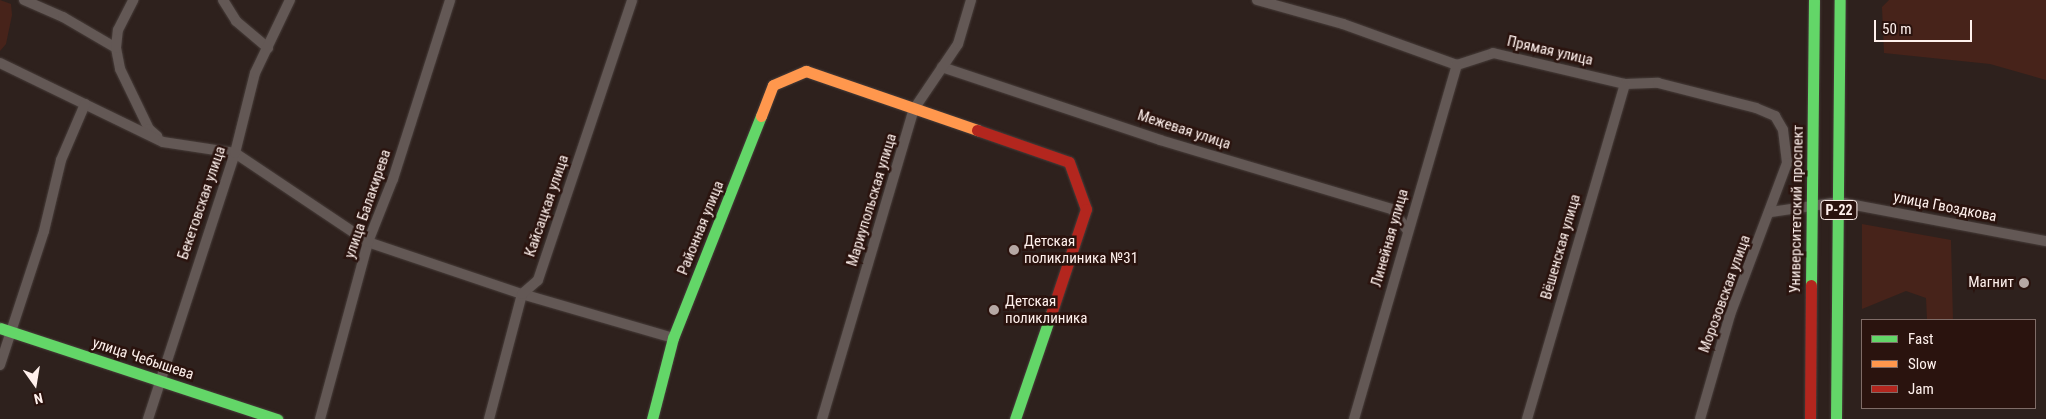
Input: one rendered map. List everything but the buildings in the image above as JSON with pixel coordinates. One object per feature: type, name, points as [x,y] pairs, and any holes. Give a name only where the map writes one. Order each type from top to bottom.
[{"type":"main road","name":"Университетский проспект","points":[[1810,419],[1814,0]]},
{"type":"main road","name":"Р-22","points":[[1836,419],[1840,0]]},
{"type":"main road","name":"Районная улица","points":[[652,419],[673,338],[774,85],[806,71],[914,109]]},
{"type":"main road","points":[[914,109],[1069,162],[1086,209],[1015,419]]},
{"type":"main road","name":"улица Чебышева","points":[[5,330],[277,419]]},
{"type":"street","points":[[24,0],[63,17],[116,48]]},
{"type":"street","points":[[132,0],[118,30],[116,48],[120,69],[149,129],[163,142]]},
{"type":"street","points":[[223,0],[236,21],[268,48]]},
{"type":"street","name":"Бекетовская улица","points":[[148,419],[158,379],[235,153],[255,73],[290,0]]},
{"type":"street","name":"улица Балакирева","points":[[320,419],[368,242],[393,179],[450,0]]},
{"type":"street","name":"Кайсацкая улица","points":[[489,419],[522,294],[538,280],[632,0]]},
{"type":"street","name":"Мариупольская улица","points":[[822,419],[914,109],[958,44],[971,0]]},
{"type":"street","points":[[1257,0],[1343,24],[1457,65]]},
{"type":"street","name":"Прямая улица","points":[[1457,65],[1493,53],[1625,84],[1658,83],[1756,108],[1775,116],[1783,130],[1787,163],[1782,181]]},
{"type":"street","points":[[0,63],[163,142],[235,153],[368,242],[522,294],[673,338]]},
{"type":"street","name":"Линейная улица","points":[[1354,419],[1457,65]]},
{"type":"street","name":"Межевая улица","points":[[942,67],[1170,143],[1392,209],[1408,231]]},
{"type":"street","name":"Вёшенская улица","points":[[1527,419],[1625,84]]},
{"type":"street","points":[[0,365],[5,330],[44,231],[61,160],[85,104]]},
{"type":"street","name":"Морозовская улица","points":[[1700,419],[1730,314],[1782,181]]},
{"type":"street","name":"улица Гвоздкова","points":[[1771,212],[1812,203],[1839,202],[2046,241]]},
{"type":"shaded area","points":[[0,0],[11,4],[12,15],[6,44],[0,51]]},
{"type":"shaded area","points":[[1889,0],[2046,0],[2046,80],[1990,64],[1884,53],[1882,7]]},
{"type":"shaded area","points":[[1862,224],[1951,240],[1953,319],[1927,319],[1926,298],[1906,291],[1862,309]]},
{"type":"traffic: fast","points":[[1811,285],[1814,0]]},
{"type":"traffic: fast","points":[[1836,419],[1840,0]]},
{"type":"traffic: fast","points":[[652,419],[673,338],[761,116]]},
{"type":"traffic: fast","points":[[1015,419],[1051,314]]},
{"type":"traffic: fast","points":[[0,328],[277,419]]},
{"type":"traffic: slow","points":[[761,116],[773,85],[806,71],[977,130]]},
{"type":"traffic: jam","points":[[977,130],[1069,162],[1086,209],[1051,314]]},
{"type":"traffic: jam","points":[[1810,419],[1811,285]]},
{"type":"place","name":"Детская поликлиника №31","points":[[1014,250]]},
{"type":"place","name":"Магнит","points":[[2024,283]]},
{"type":"place","name":"Детская поликлиника","points":[[994,310]]}]
